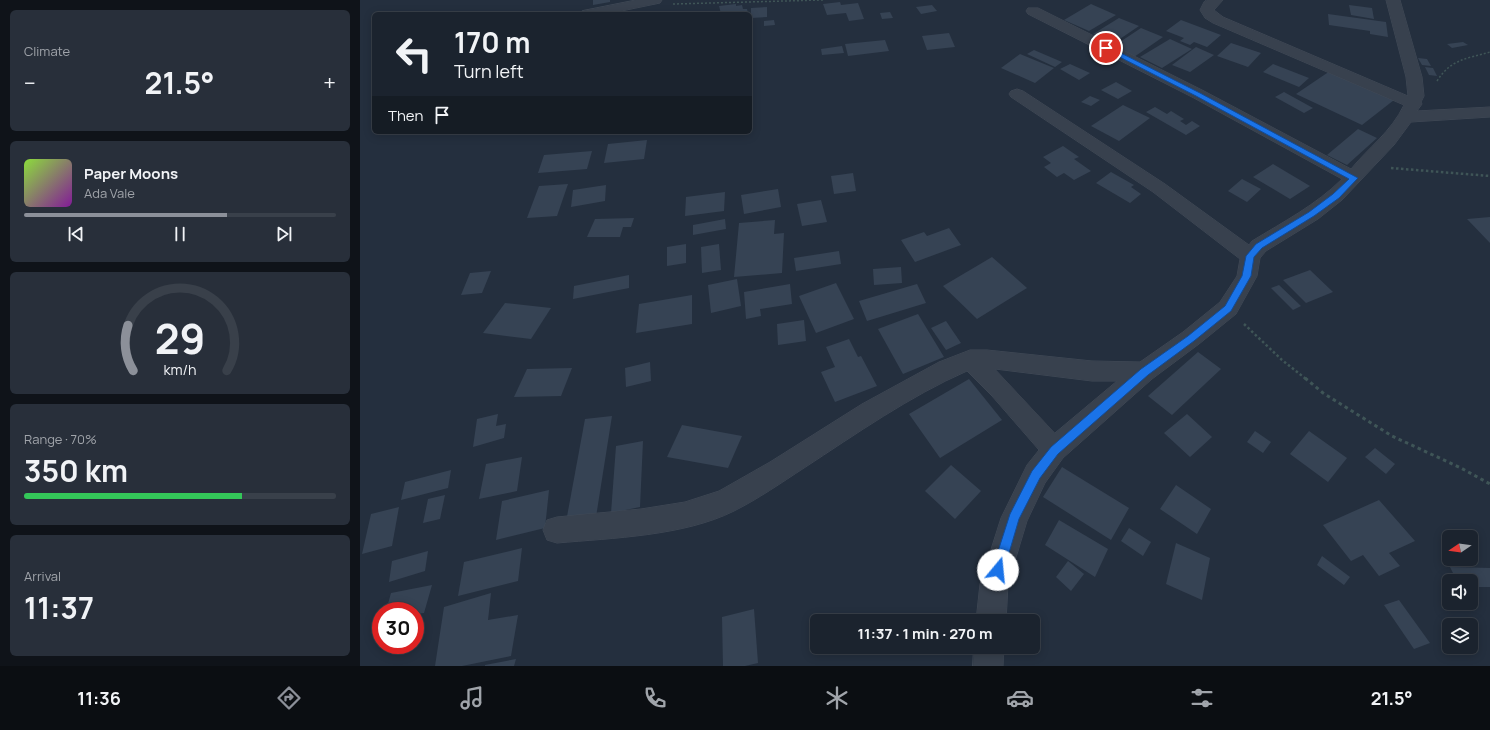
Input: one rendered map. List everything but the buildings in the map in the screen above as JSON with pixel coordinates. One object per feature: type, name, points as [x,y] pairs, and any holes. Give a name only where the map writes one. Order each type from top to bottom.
[{"type":"street","points":[[597,12],[654,0]]},
{"type":"street","points":[[1216,0],[1209,5],[1207,10],[1210,15],[1218,20],[1412,106],[1490,112]]},
{"type":"street","points":[[992,614],[994,584],[1014,518],[1036,474],[1054,450],[1144,372],[1191,338],[1228,308],[1247,276],[1250,256],[1259,246],[1311,214],[1336,196],[1388,141],[1412,106],[1412,70],[1393,0]]},
{"type":"street","points":[[1033,11],[1358,172]]},
{"type":"street","points":[[1017,94],[1159,188],[1250,256]]},
{"type":"street","points":[[557,530],[641,522],[685,515],[725,502],[779,470],[871,411],[947,369],[970,359],[987,359],[1092,371],[1144,372]]},
{"type":"street","points":[[970,359],[1000,389],[1054,450]]},
{"type":"street","points":[[988,666],[989,654]]},
{"type":"path","points":[[673,4],[823,0]]},
{"type":"path","points":[[1412,106],[1438,80],[1444,70],[1455,62],[1490,52]]},
{"type":"path","points":[[1358,172],[1490,176]]},
{"type":"path","points":[[1228,308],[1282,360],[1323,393],[1392,436],[1461,468],[1490,484]]},
{"type":"route","points":[[998,570],[1014,518],[1036,474],[1054,450],[1144,372],[1191,338],[1228,308],[1247,276],[1250,256],[1259,246],[1311,214],[1336,196],[1354,178],[1198,94],[1106,48]]}]
